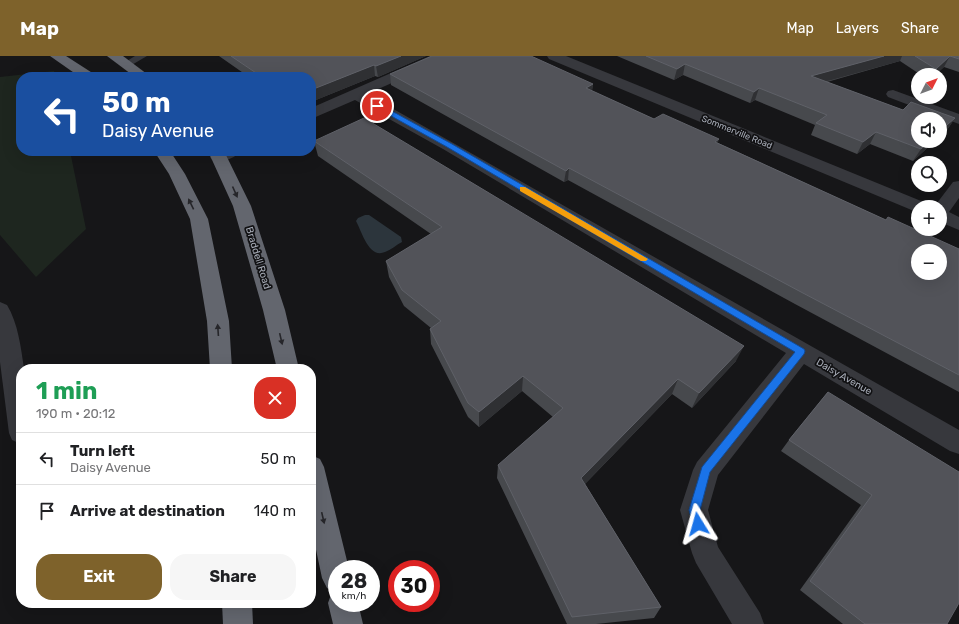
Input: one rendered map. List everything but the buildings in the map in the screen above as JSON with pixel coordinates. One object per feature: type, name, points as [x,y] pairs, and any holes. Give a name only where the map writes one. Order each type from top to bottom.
[{"type":"highway","points":[[57,56],[81,72]]},
{"type":"highway","points":[[114,56],[137,72]]},
{"type":"highway","points":[[165,156],[177,174],[198,219],[218,321],[221,364]]},
{"type":"highway","name":"Braddell Road","points":[[223,156],[242,206],[274,310],[287,364]]},
{"type":"highway","points":[[316,488],[333,560]]},
{"type":"highway","points":[[237,608],[238,624]]},
{"type":"highway","points":[[345,612],[348,624]]},
{"type":"street","points":[[316,112],[441,56]]},
{"type":"street","name":"Sommerville Road","points":[[554,56],[911,203]]},
{"type":"street","name":"Daisy Avenue","points":[[356,94],[449,146],[959,443]]},
{"type":"street","points":[[893,94],[959,119]]},
{"type":"street","points":[[947,202],[959,186]]},
{"type":"street","points":[[947,218],[959,224]]},
{"type":"street","points":[[0,310],[9,344],[16,396]]},
{"type":"street","points":[[749,624],[706,553],[694,510],[706,470],[801,351]]},
{"type":"lane","points":[[127,64],[142,56]]},
{"type":"shaded area","points":[[16,75],[16,156],[71,156],[86,229],[36,277],[0,235],[0,77]]},
{"type":"shaded area","points":[[369,215],[401,237],[402,242],[385,252],[375,252],[370,248],[356,221],[358,218]]},
{"type":"slow traffic","points":[[523,189],[644,259]]},
{"type":"route","points":[[377,106],[449,146],[801,351],[706,470],[694,510],[698,524]]}]
